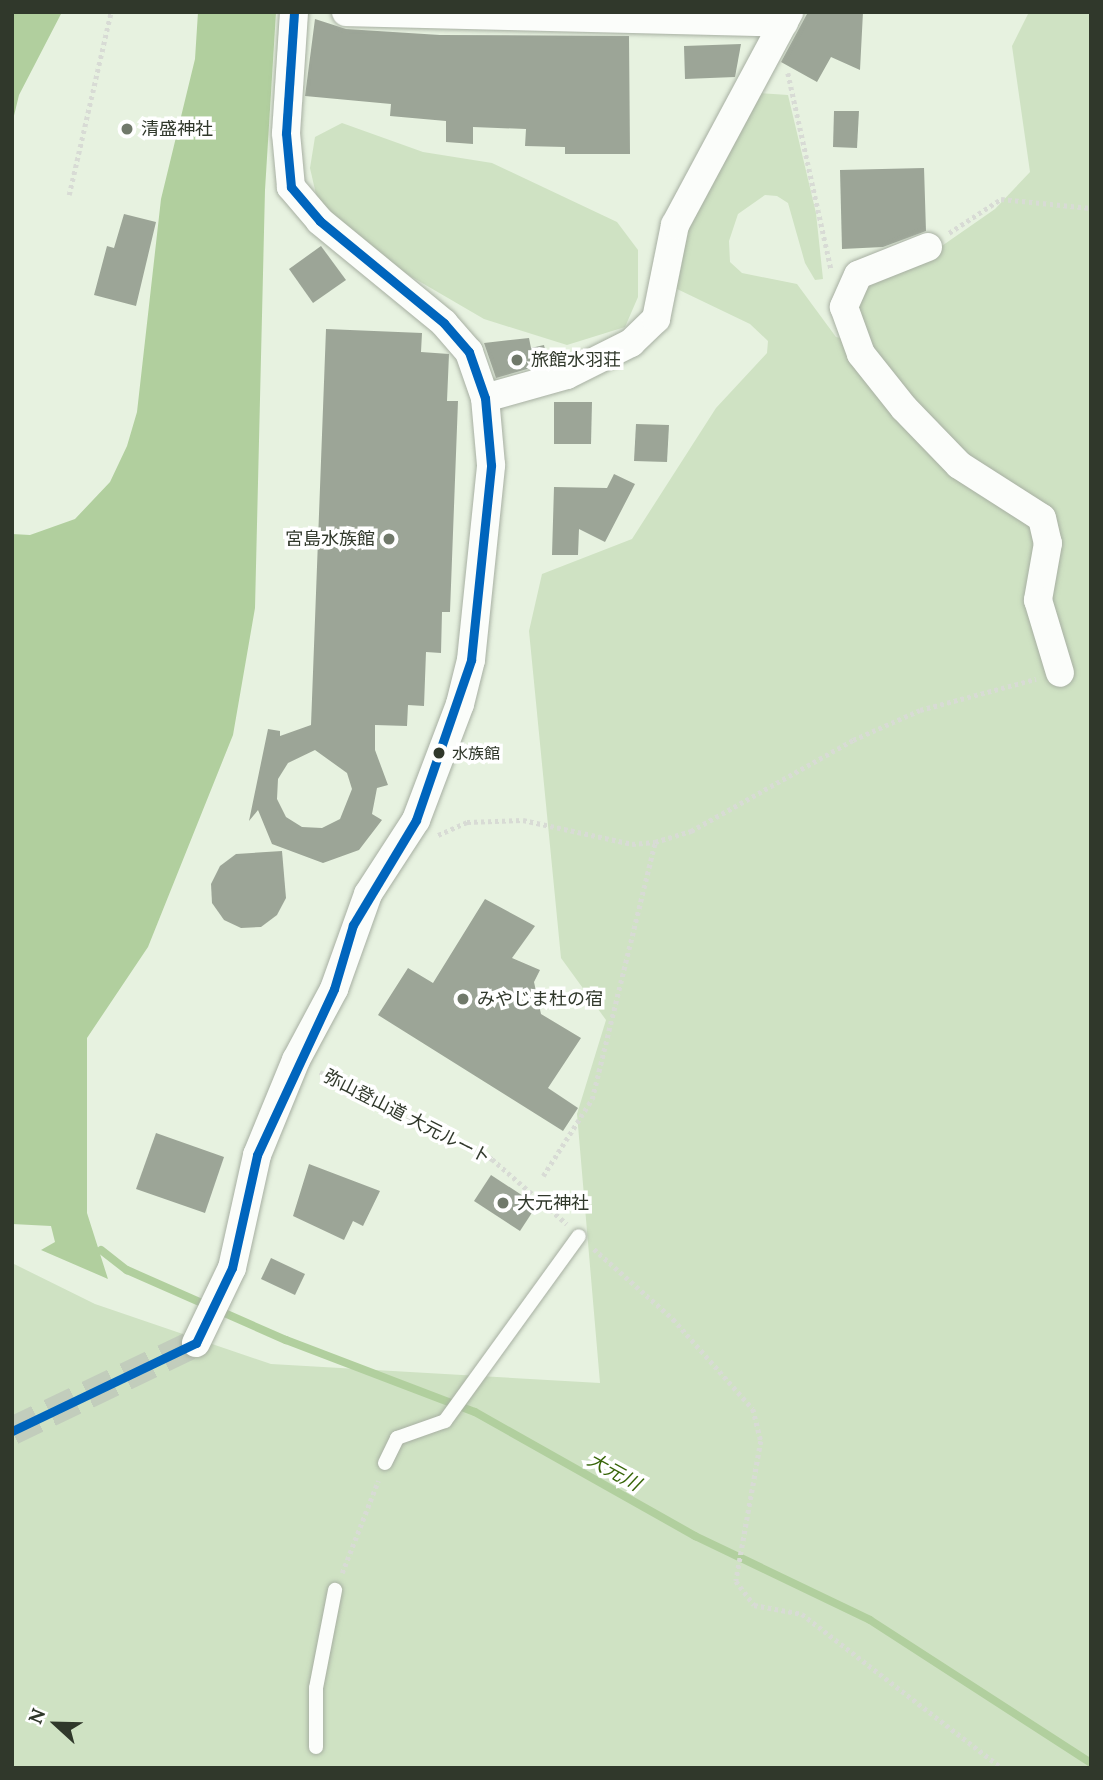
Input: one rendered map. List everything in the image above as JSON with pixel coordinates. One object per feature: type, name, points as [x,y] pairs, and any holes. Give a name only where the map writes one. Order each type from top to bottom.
[{"type":"street","points":[[200,1329],[232,1268],[257,1156],[296,1060],[334,989],[368,894],[405,842],[460,705],[471,660],[491,465],[485,398],[468,352],[444,323],[320,221],[291,187],[286,133],[294,12]]},
{"type":"street","points":[[346,12],[786,18],[675,225],[656,319],[631,344],[567,375],[485,398]]},
{"type":"street","points":[[928,247],[858,275],[844,306],[861,354],[904,408],[960,466],[1042,518],[1048,543],[1038,600],[1060,673]]},
{"type":"lane","points":[[386,1463],[397,1438],[445,1421],[579,1236]]},
{"type":"lane","points":[[316,1747],[316,1688],[335,1590]]},
{"type":"path","points":[[69,195],[111,12]]},
{"type":"path","points":[[785,59],[825,220],[835,300],[844,306]]},
{"type":"path","points":[[928,247],[1001,199],[1091,208]]},
{"type":"path","points":[[405,842],[467,822],[523,820],[632,844],[655,842],[691,831],[853,740],[920,710],[1060,673]]},
{"type":"path","points":[[543,1176],[592,1099],[655,842]]},
{"type":"path","name":"弥山登山道 大元ルート","points":[[296,1060],[492,1159],[673,1319],[753,1409],[761,1441],[740,1537],[736,1581],[754,1605],[802,1614],[860,1662],[893,1678],[1002,1768]]},
{"type":"path","points":[[335,1590],[386,1463]]},
{"type":"shaded area","points":[[12,12],[62,12],[19,95],[12,124]]},
{"type":"shaded area","points":[[198,12],[276,12],[265,190],[255,608],[233,735],[148,947],[87,1038],[87,1213],[108,1279],[41,1250],[55,1242],[51,1226],[12,1224],[12,534],[30,535],[75,519],[110,482],[127,446],[137,412],[161,199],[195,59]]},
{"type":"shaded area","points":[[1029,12],[1091,12],[1091,1768],[12,1768],[12,1263],[95,1304],[271,1364],[600,1383],[577,1114],[606,1020],[561,958],[529,631],[542,574],[632,539],[716,408],[767,353],[768,341],[750,324],[675,288],[687,225],[759,93],[788,95],[816,213],[823,279],[815,280],[805,263],[788,203],[777,196],[765,195],[738,214],[729,241],[730,262],[742,273],[797,284],[836,337],[845,339],[858,286],[936,250],[995,209],[1030,172],[1012,46]]},
{"type":"shaded area","points":[[342,123],[423,152],[492,163],[617,222],[638,250],[638,297],[625,327],[567,345],[484,319],[369,252],[320,212],[310,168],[315,137]]},
{"type":"building","points":[[808,12],[863,12],[860,70],[831,57],[817,82],[781,62]]},
{"type":"building","points":[[315,19],[346,29],[440,35],[629,36],[630,154],[565,154],[565,147],[525,146],[526,129],[473,127],[473,144],[446,142],[446,121],[390,116],[391,104],[305,96]]},
{"type":"building","points":[[741,44],[735,77],[685,79],[684,46]]},
{"type":"building","points":[[834,111],[859,111],[857,148],[833,147]]},
{"type":"building","points":[[924,168],[926,231],[883,247],[842,249],[840,170]]},
{"type":"building","points":[[124,214],[156,222],[136,306],[94,295],[107,246],[114,248]]},
{"type":"building","points":[[321,246],[346,280],[313,303],[289,269]]},
{"type":"building","points":[[326,329],[422,333],[421,352],[449,354],[447,401],[458,401],[450,612],[442,612],[441,653],[426,652],[424,706],[408,705],[407,726],[375,725],[375,750],[388,785],[377,788],[372,814],[382,820],[359,850],[323,863],[272,844],[258,810],[249,821],[268,729],[280,731],[280,736],[311,725]],"holes":[[[315,750],[347,773],[352,789],[340,819],[322,828],[302,827],[286,817],[277,799],[278,779],[288,763]]]},
{"type":"building","name":"旅館水羽荘","points":[[529,338],[531,348],[544,345],[548,363],[496,378],[484,343]]},
{"type":"building","points":[[554,402],[592,402],[591,444],[554,444]]},
{"type":"building","points":[[636,424],[669,425],[667,462],[634,461]]},
{"type":"building","points":[[614,474],[635,484],[605,542],[579,529],[578,555],[552,555],[554,487],[607,488]]},
{"type":"building","points":[[282,851],[286,898],[277,915],[261,927],[241,928],[224,920],[212,903],[211,884],[220,866],[236,854]]},
{"type":"building","name":"みやじま杜の宿","points":[[485,899],[535,926],[512,958],[540,970],[534,982],[541,1014],[581,1038],[548,1088],[578,1108],[563,1131],[378,1015],[408,968],[433,983]]},
{"type":"building","points":[[156,1133],[224,1157],[205,1213],[136,1189]]},
{"type":"building","points":[[309,1164],[380,1191],[363,1226],[353,1221],[344,1240],[293,1216]]},
{"type":"building","points":[[491,1175],[537,1205],[520,1231],[474,1201]]},
{"type":"building","points":[[271,1258],[305,1274],[295,1295],[261,1279]]},
{"type":"waterway","name":"大元川","points":[[101,1250],[127,1270],[286,1340],[475,1412],[695,1536],[870,1620],[1091,1763]]},
{"type":"tunnel","points":[[12,1431],[196,1343]]},
{"type":"transit line","points":[[12,1431],[196,1343],[232,1268],[257,1155],[334,989],[353,925],[416,820],[471,660],[491,465],[485,398],[469,352],[444,323],[320,221],[291,187],[286,133],[294,12]]},
{"type":"place","name":"清盛神社","points":[[127,129]]},
{"type":"place","name":"旅館水羽荘","points":[[517,360]]},
{"type":"place","name":"宮島水族館","points":[[389,539]]},
{"type":"place","name":"水族館","points":[[439,753]]},
{"type":"place","name":"みやじま杜の宿","points":[[463,999]]},
{"type":"place","name":"大元神社","points":[[503,1203]]}]
